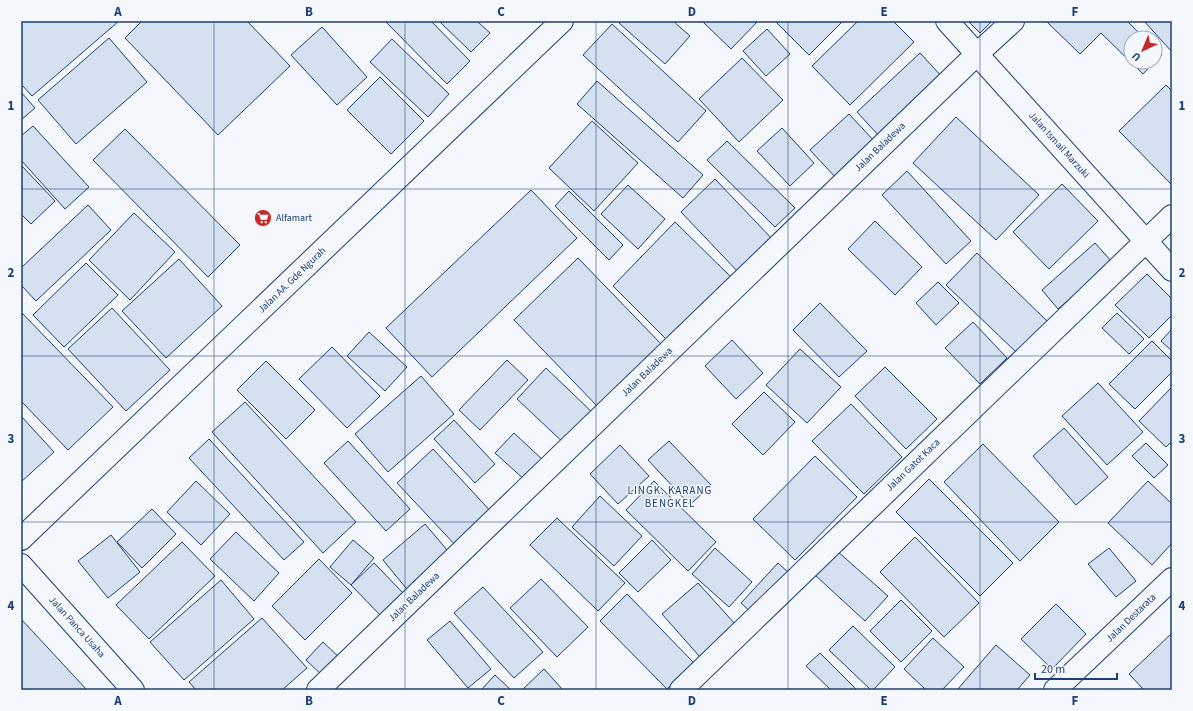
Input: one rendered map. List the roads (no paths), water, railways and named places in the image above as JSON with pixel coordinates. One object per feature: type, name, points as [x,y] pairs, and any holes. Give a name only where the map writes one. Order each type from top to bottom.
[{"type":"street","name":"Jalan AA. Gde Ngurah","points":[[21,539],[562,21]]},
{"type":"street","name":"Jalan Ismail Marzuki","points":[[946,21],[1172,270]]},
{"type":"street","name":"Jalan Baladewa","points":[[318,690],[1013,21]]},
{"type":"street","name":"Jalan Gatot Kaca","points":[[681,690],[1172,216]]},
{"type":"street","name":"Jalan Panca Usaha","points":[[21,565],[133,690]]},
{"type":"street","name":"Jalan Destarata","points":[[1056,690],[1172,579]]},
{"type":"place","name":"Alfamart","points":[[263,218]]},
{"type":"district","name":"LINGK. KARANG BENGKEL","points":[[670,496]]}]
